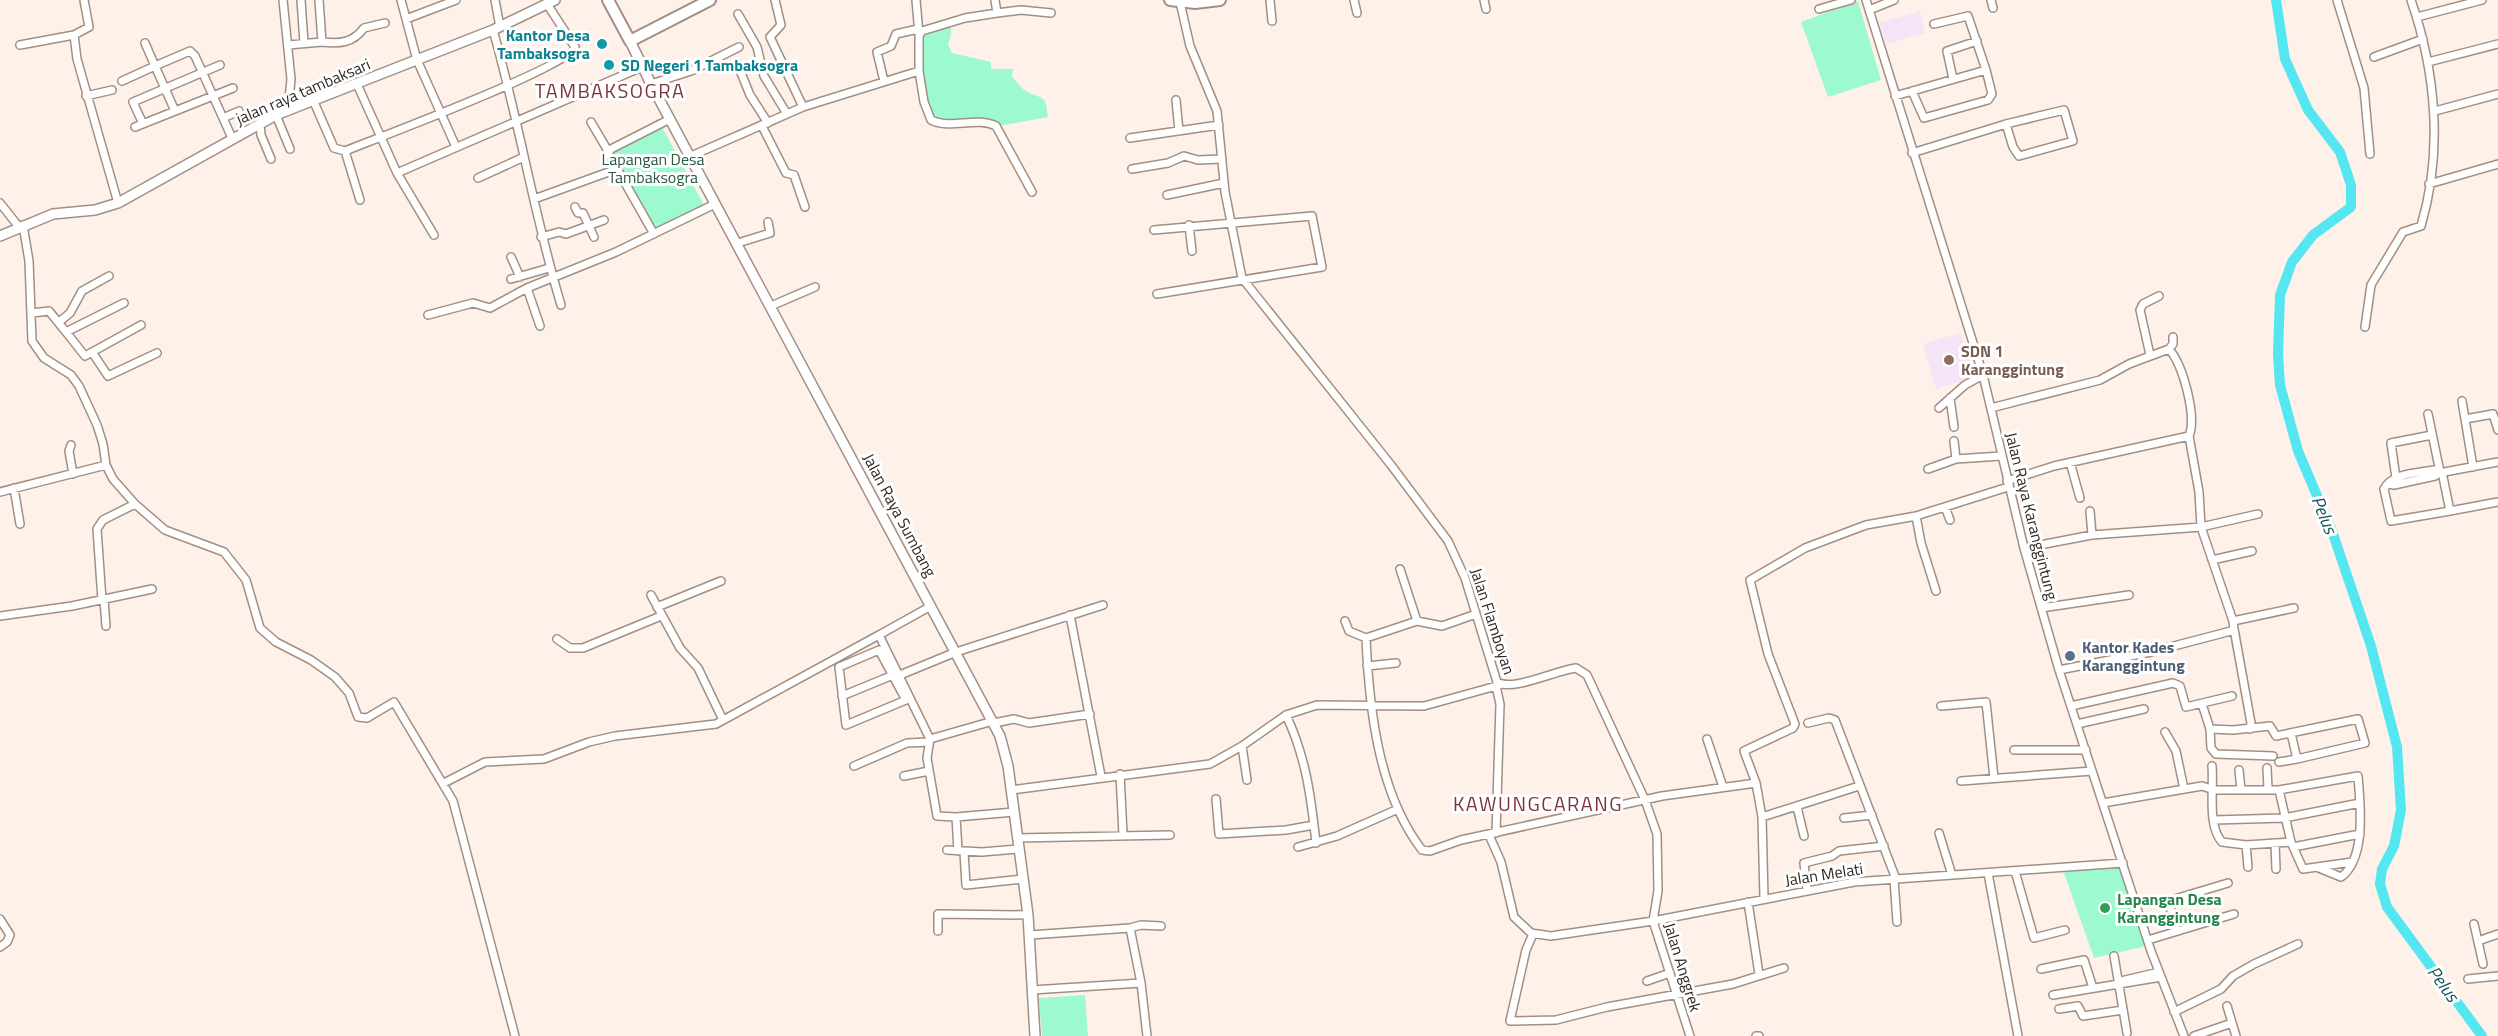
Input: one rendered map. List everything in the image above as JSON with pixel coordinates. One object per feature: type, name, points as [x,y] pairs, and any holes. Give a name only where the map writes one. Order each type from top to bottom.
[{"type":"main road","points":[[608,0],[630,41],[707,1]]},
{"type":"main road","points":[[1175,1],[1220,0]]},
{"type":"street","points":[[20,45],[74,35],[90,27],[84,0]]},
{"type":"street","points":[[283,0],[291,79],[288,110]]},
{"type":"street","points":[[301,0],[304,43]]},
{"type":"street","points":[[319,0],[322,42]]},
{"type":"street","points":[[401,0],[417,60],[456,147]]},
{"type":"street","points":[[406,19],[456,0]]},
{"type":"street","points":[[495,0],[496,28],[541,237],[561,305]]},
{"type":"street","points":[[775,0],[781,25],[770,37],[803,107]]},
{"type":"street","points":[[916,0],[919,70],[924,102],[931,120],[944,124],[984,122],[996,126],[1032,192]]},
{"type":"street","points":[[995,0],[997,13]]},
{"type":"street","points":[[1270,0],[1272,21]]},
{"type":"street","points":[[1354,0],[1358,13]]},
{"type":"street","points":[[1484,0],[1486,9]]},
{"type":"street","points":[[1819,9],[1851,0]]},
{"type":"street","name":"Jalan Raya Karanggintung","points":[[1866,0],[1983,375],[2007,484],[2060,670],[2148,940],[2184,1036]]},
{"type":"street","points":[[1869,10],[1893,0]]},
{"type":"street","points":[[1991,0],[1993,8]]},
{"type":"street","points":[[2337,0],[2364,88],[2370,154]]},
{"type":"street","points":[[2365,327],[2372,285],[2403,232],[2421,226],[2429,184],[2435,111],[2428,62],[2411,0]]},
{"type":"street","points":[[2417,17],[2482,0]]},
{"type":"street","points":[[1175,1],[1212,96],[1219,125],[1230,223],[1243,279]]},
{"type":"street","points":[[314,102],[334,148],[345,151],[440,113],[550,66],[575,50],[551,2]]},
{"type":"street","name":"jalan raya tambaksari","points":[[0,236],[53,213],[95,210],[118,203],[232,138],[288,110],[314,102],[496,28],[551,2]]},
{"type":"street","points":[[884,81],[877,53],[891,46],[896,34],[919,33],[927,28],[997,13],[1021,10],[1051,13]]},
{"type":"street","points":[[738,14],[754,39],[764,76],[787,114]]},
{"type":"street","points":[[1912,91],[1924,118],[1992,97],[1970,18],[1966,15],[1934,24]]},
{"type":"street","points":[[288,45],[347,41],[358,36],[364,28],[385,23]]},
{"type":"street","points":[[74,35],[86,96],[118,203]]},
{"type":"street","points":[[2374,57],[2423,39]]},
{"type":"street","name":"Jalan Raya Sumbang","points":[[630,41],[993,722],[1008,766],[1028,915],[1035,1036]]},
{"type":"street","points":[[1953,79],[1947,51],[1977,42]]},
{"type":"street","points":[[145,43],[175,111]]},
{"type":"street","points":[[2428,62],[2498,44]]},
{"type":"street","points":[[651,84],[691,71],[739,47]]},
{"type":"street","points":[[122,81],[190,51],[195,56],[232,138]]},
{"type":"street","points":[[737,63],[786,174],[794,175],[805,207]]},
{"type":"street","points":[[143,124],[133,102],[220,66]]},
{"type":"street","points":[[397,173],[642,67]]},
{"type":"street","points":[[691,156],[803,107],[919,70]]},
{"type":"street","points":[[1895,96],[1986,70]]},
{"type":"street","points":[[357,84],[397,173],[434,235]]},
{"type":"street","points":[[135,127],[233,88]]},
{"type":"street","points":[[86,96],[112,90]]},
{"type":"street","points":[[2435,111],[2498,94]]},
{"type":"street","points":[[1176,100],[1179,131]]},
{"type":"street","points":[[1912,153],[2006,124],[2064,110],[2073,141],[2019,156],[2013,147],[2006,124]]},
{"type":"street","points":[[223,118],[239,111]]},
{"type":"street","points":[[276,116],[290,148]]},
{"type":"street","points":[[608,152],[670,119]]},
{"type":"street","points":[[591,122],[654,234]]},
{"type":"street","points":[[260,124],[261,135],[271,159]]},
{"type":"street","points":[[1130,138],[1219,125]]},
{"type":"street","points":[[345,151],[360,200]]},
{"type":"street","points":[[1132,170],[1168,163],[1181,156],[1198,160],[1222,159]]},
{"type":"street","points":[[478,178],[524,157]]},
{"type":"street","points":[[2429,184],[2498,164]]},
{"type":"street","points":[[534,200],[616,169]]},
{"type":"street","points":[[1167,195],[1224,183]]},
{"type":"street","points":[[0,203],[21,226],[29,261],[31,332],[35,348],[44,358],[76,380],[97,424],[106,465],[112,479],[135,504],[173,534],[224,552],[246,579],[254,613],[260,627],[276,642],[311,660],[334,677],[349,693],[358,717],[367,718],[396,702],[410,725],[417,744],[444,783],[463,832],[515,1036]]},
{"type":"street","points":[[428,315],[473,303],[490,308],[527,288],[654,234],[715,204]]},
{"type":"street","points":[[575,207],[578,212],[583,213],[594,237]]},
{"type":"street","points":[[1154,230],[1189,225],[1309,216],[1314,219],[1322,267],[1157,294]]},
{"type":"street","points":[[541,237],[559,232],[566,234],[604,220]]},
{"type":"street","points":[[738,243],[770,232],[768,222]]},
{"type":"street","points":[[1189,225],[1192,251]]},
{"type":"street","points":[[511,257],[520,277]]},
{"type":"street","points":[[511,279],[549,268]]},
{"type":"street","points":[[59,322],[70,313],[81,291],[109,276]]},
{"type":"street","name":"Jalan Flamboyan","points":[[1243,279],[1391,465],[1448,541],[1460,565],[1498,686],[1536,679],[1569,669],[1585,671],[1645,800]]},
{"type":"street","points":[[771,306],[815,287]]},
{"type":"street","points":[[527,288],[540,326]]},
{"type":"street","points":[[2150,355],[2140,310],[2143,304],[2159,296]]},
{"type":"street","points":[[66,332],[124,303]]},
{"type":"street","points":[[32,313],[49,311],[83,355],[141,325]]},
{"type":"street","points":[[1991,408],[2100,380],[2150,355],[2169,349],[2173,344],[2173,337]]},
{"type":"street","points":[[2169,349],[2181,368],[2192,424],[2189,436],[2199,492],[2201,527],[2234,625],[2246,685],[2250,729]]},
{"type":"street","points":[[92,352],[108,376],[157,353]]},
{"type":"street","points":[[1939,408],[1965,385],[1983,375]]},
{"type":"street","points":[[1950,398],[1954,427]]},
{"type":"street","points":[[2462,401],[2473,467]]},
{"type":"street","points":[[2428,414],[2450,511]]},
{"type":"street","points":[[2465,419],[2493,414],[2498,430]]},
{"type":"street","points":[[2397,478],[2391,442],[2432,435]]},
{"type":"street","points":[[1764,898],[1762,817],[1756,783],[1744,751],[1793,728],[1795,724],[1768,654],[1750,580],[1804,548],[1866,525],[1916,516],[2070,462],[2189,436]]},
{"type":"street","points":[[1953,441],[1956,459]]},
{"type":"street","points":[[71,445],[69,451],[73,474]]},
{"type":"street","points":[[1928,469],[1956,459],[2001,456]]},
{"type":"street","points":[[2070,462],[2080,498]]},
{"type":"street","points":[[2498,462],[2440,472],[2434,470],[2397,478],[2384,489],[2393,522],[2498,502]]},
{"type":"street","points":[[0,492],[106,465]]},
{"type":"street","points":[[2388,484],[2394,485],[2435,476],[2440,472]]},
{"type":"street","points":[[14,488],[20,524]]},
{"type":"street","points":[[106,626],[97,529],[103,520],[135,504]]},
{"type":"street","points":[[1945,507],[1950,520]]},
{"type":"street","points":[[2090,511],[2092,535]]},
{"type":"street","points":[[2024,548],[2092,535],[2201,527],[2258,514]]},
{"type":"street","points":[[1916,516],[1921,543],[1936,591]]},
{"type":"street","points":[[2212,560],[2252,551]]},
{"type":"street","points":[[1400,569],[1418,621]]},
{"type":"street","points":[[657,608],[721,581]]},
{"type":"street","points":[[0,616],[103,600],[152,589]]},
{"type":"street","points":[[651,595],[680,648],[698,668],[723,720]]},
{"type":"street","points":[[2041,608],[2129,596]]},
{"type":"street","points":[[842,696],[956,652],[1103,604]]},
{"type":"street","points":[[444,783],[485,762],[544,759],[589,742],[710,726],[931,606]]},
{"type":"street","points":[[2060,670],[2151,652],[2294,608]]},
{"type":"street","points":[[1345,621],[1349,631],[1366,638],[1418,621],[1442,626],[1476,614]]},
{"type":"street","points":[[1070,615],[1101,776]]},
{"type":"street","points":[[557,639],[570,648],[583,648],[662,616]]},
{"type":"street","points":[[879,635],[930,740],[929,771],[937,817],[1014,812]]},
{"type":"street","points":[[1366,638],[1370,705],[1375,735],[1398,809],[1415,840],[1424,850],[1645,800],[1756,783]]},
{"type":"street","points":[[879,650],[897,675],[906,700],[846,725],[839,667],[851,662],[879,650]]},
{"type":"street","points":[[846,652],[851,662]]},
{"type":"street","points":[[1367,666],[1395,663]]},
{"type":"street","points":[[2072,706],[2173,683],[2180,686],[2186,706],[2232,696]]},
{"type":"street","points":[[1011,790],[1101,776],[1210,764],[1242,746],[1286,715],[1317,705],[1424,706],[1498,686],[1500,704],[1493,834],[1512,913],[1530,932],[1510,1021],[1556,1020],[1607,1007],[1733,984],[1784,968]]},
{"type":"street","points":[[1941,706],[1986,702],[1994,778]]},
{"type":"street","points":[[2202,704],[2210,729],[2211,748],[2216,754],[2273,756]]},
{"type":"street","points":[[2077,724],[2144,709]]},
{"type":"street","points":[[854,766],[908,743],[930,740],[993,722],[1014,719],[1029,723],[1090,714]]},
{"type":"street","points":[[1286,715],[1299,743],[1308,775],[1316,843]]},
{"type":"street","points":[[1808,723],[1829,718],[1835,720],[1895,879],[1897,922]]},
{"type":"street","points":[[2210,729],[2250,729],[2270,726],[2274,735],[2361,721],[2364,745],[2279,762]]},
{"type":"street","points":[[2165,732],[2176,751],[2184,789]]},
{"type":"street","points":[[2291,733],[2297,759]]},
{"type":"street","points":[[1707,739],[1723,787]]},
{"type":"street","points":[[1242,746],[1247,780]]},
{"type":"street","points":[[2014,750],[2086,750]]},
{"type":"street","points":[[2212,766],[2214,820],[2217,837],[2222,842],[2246,845],[2292,844],[2361,834]]},
{"type":"street","points":[[2267,768],[2268,789]]},
{"type":"street","points":[[2239,770],[2241,790]]},
{"type":"street","points":[[904,776],[929,771]]},
{"type":"street","points":[[1961,781],[2092,771]]},
{"type":"street","points":[[1120,774],[1123,835]]},
{"type":"street","points":[[2103,803],[2202,786],[2214,790],[2279,790],[2356,775],[2361,834],[2352,862],[2341,877],[2319,868]]},
{"type":"street","points":[[1762,817],[1859,786]]},
{"type":"street","points":[[2279,790],[2284,818],[2303,869],[2352,862]]},
{"type":"street","points":[[1216,799],[1219,834],[1286,830],[1314,825]]},
{"type":"street","name":"Jalan Anggrek","points":[[1645,800],[1657,834],[1659,853],[1658,891],[1653,921],[1690,1036]]},
{"type":"street","points":[[2214,820],[2284,818],[2360,802]]},
{"type":"street","points":[[1797,807],[1804,836]]},
{"type":"street","points":[[1298,847],[1316,843],[1398,809]]},
{"type":"street","points":[[1844,818],[1872,815]]},
{"type":"street","points":[[956,817],[966,885],[1023,879]]},
{"type":"street","points":[[1939,833],[1952,874]]},
{"type":"street","points":[[1017,838],[1170,835]]},
{"type":"street","points":[[2275,843],[2276,869]]},
{"type":"street","points":[[2246,845],[2248,867]]},
{"type":"street","points":[[1807,890],[1804,864],[1832,856],[1839,851],[1884,846]]},
{"type":"street","points":[[947,850],[961,852],[1019,849]]},
{"type":"street","name":"Jalan Melati","points":[[1530,932],[1568,934],[1653,921],[1807,890],[1895,879],[2123,863]]},
{"type":"street","points":[[2015,871],[2034,938],[2065,930]]},
{"type":"street","points":[[1988,873],[2018,1036]]},
{"type":"street","points":[[2177,931],[2168,901],[2228,883]]},
{"type":"street","points":[[1748,902],[1759,974]]},
{"type":"street","points":[[938,931],[938,914],[1028,915]]},
{"type":"street","points":[[2148,940],[2234,914]]},
{"type":"street","points":[[0,919],[10,935],[7,942],[0,947]]},
{"type":"street","points":[[2474,924],[2483,963]]},
{"type":"street","points":[[1030,935],[1130,928],[1141,925],[1161,926]]},
{"type":"street","points":[[1130,928],[1141,984],[1147,1036]]},
{"type":"street","points":[[2478,941],[2498,933]]},
{"type":"street","points":[[2175,1012],[2221,989],[2233,976],[2254,964],[2298,944]]},
{"type":"street","points":[[2114,956],[2127,1033]]},
{"type":"street","points":[[2041,969],[2084,960],[2092,988]]},
{"type":"street","points":[[1647,981],[1670,973]]},
{"type":"street","points":[[2053,995],[2160,974]]},
{"type":"street","points":[[2468,979],[2498,976]]},
{"type":"street","points":[[1032,990],[1141,984]]},
{"type":"street","points":[[2059,1009],[2078,1006],[2083,1016],[2123,1010]]},
{"type":"street","points":[[2227,1006],[2236,1036]]},
{"type":"street","points":[[2194,1036],[2232,1023]]},
{"type":"shaded area","points":[[1920,11],[1925,33],[1887,44],[1879,23]]},
{"type":"shaded area","name":"SDN 1 Karanggintung","points":[[1960,333],[1976,377],[1936,389],[1923,344]]},
{"type":"green space","points":[[1858,1],[1881,80],[1828,97],[1801,22]]},
{"type":"green space","points":[[951,24],[948,44],[952,53],[991,62],[991,69],[1013,69],[1012,77],[1020,86],[1043,98],[1048,117],[999,126],[987,119],[937,121],[928,114],[921,71],[924,33]]},
{"type":"green space","name":"Lapangan Desa Tambaksogra","points":[[661,125],[705,207],[658,229],[654,227],[612,153],[613,149]]},
{"type":"green space","name":"Lapangan Desa Karanggintung","points":[[2120,868],[2147,946],[2094,958],[2063,870]]},
{"type":"green space","points":[[1085,995],[1088,1036],[1042,1036],[1039,998]]},
{"type":"waterway","name":"Pelus","points":[[2276,0],[2285,59],[2308,110],[2340,152],[2351,185],[2351,207],[2313,235],[2292,262],[2280,295],[2278,354],[2280,385],[2298,451],[2332,531],[2371,646],[2397,747],[2401,810],[2394,846],[2382,869],[2380,884],[2387,907],[2482,1036]]},
{"type":"place","name":"Kantor Desa Tambaksogra","points":[[602,44]]},
{"type":"place","name":"SD Negeri 1 Tambaksogra","points":[[609,65]]},
{"type":"place","name":"SDN 1 Karanggintung","points":[[1949,360]]},
{"type":"place","name":"Kantor Kades Karanggintung","points":[[2070,656]]},
{"type":"place","name":"Lapangan Desa Karanggintung","points":[[2105,908]]},
{"type":"district","name":"TAMBAKSOGRA","points":[[610,91]]},
{"type":"district","name":"KAWUNGCARANG","points":[[1538,804]]}]
